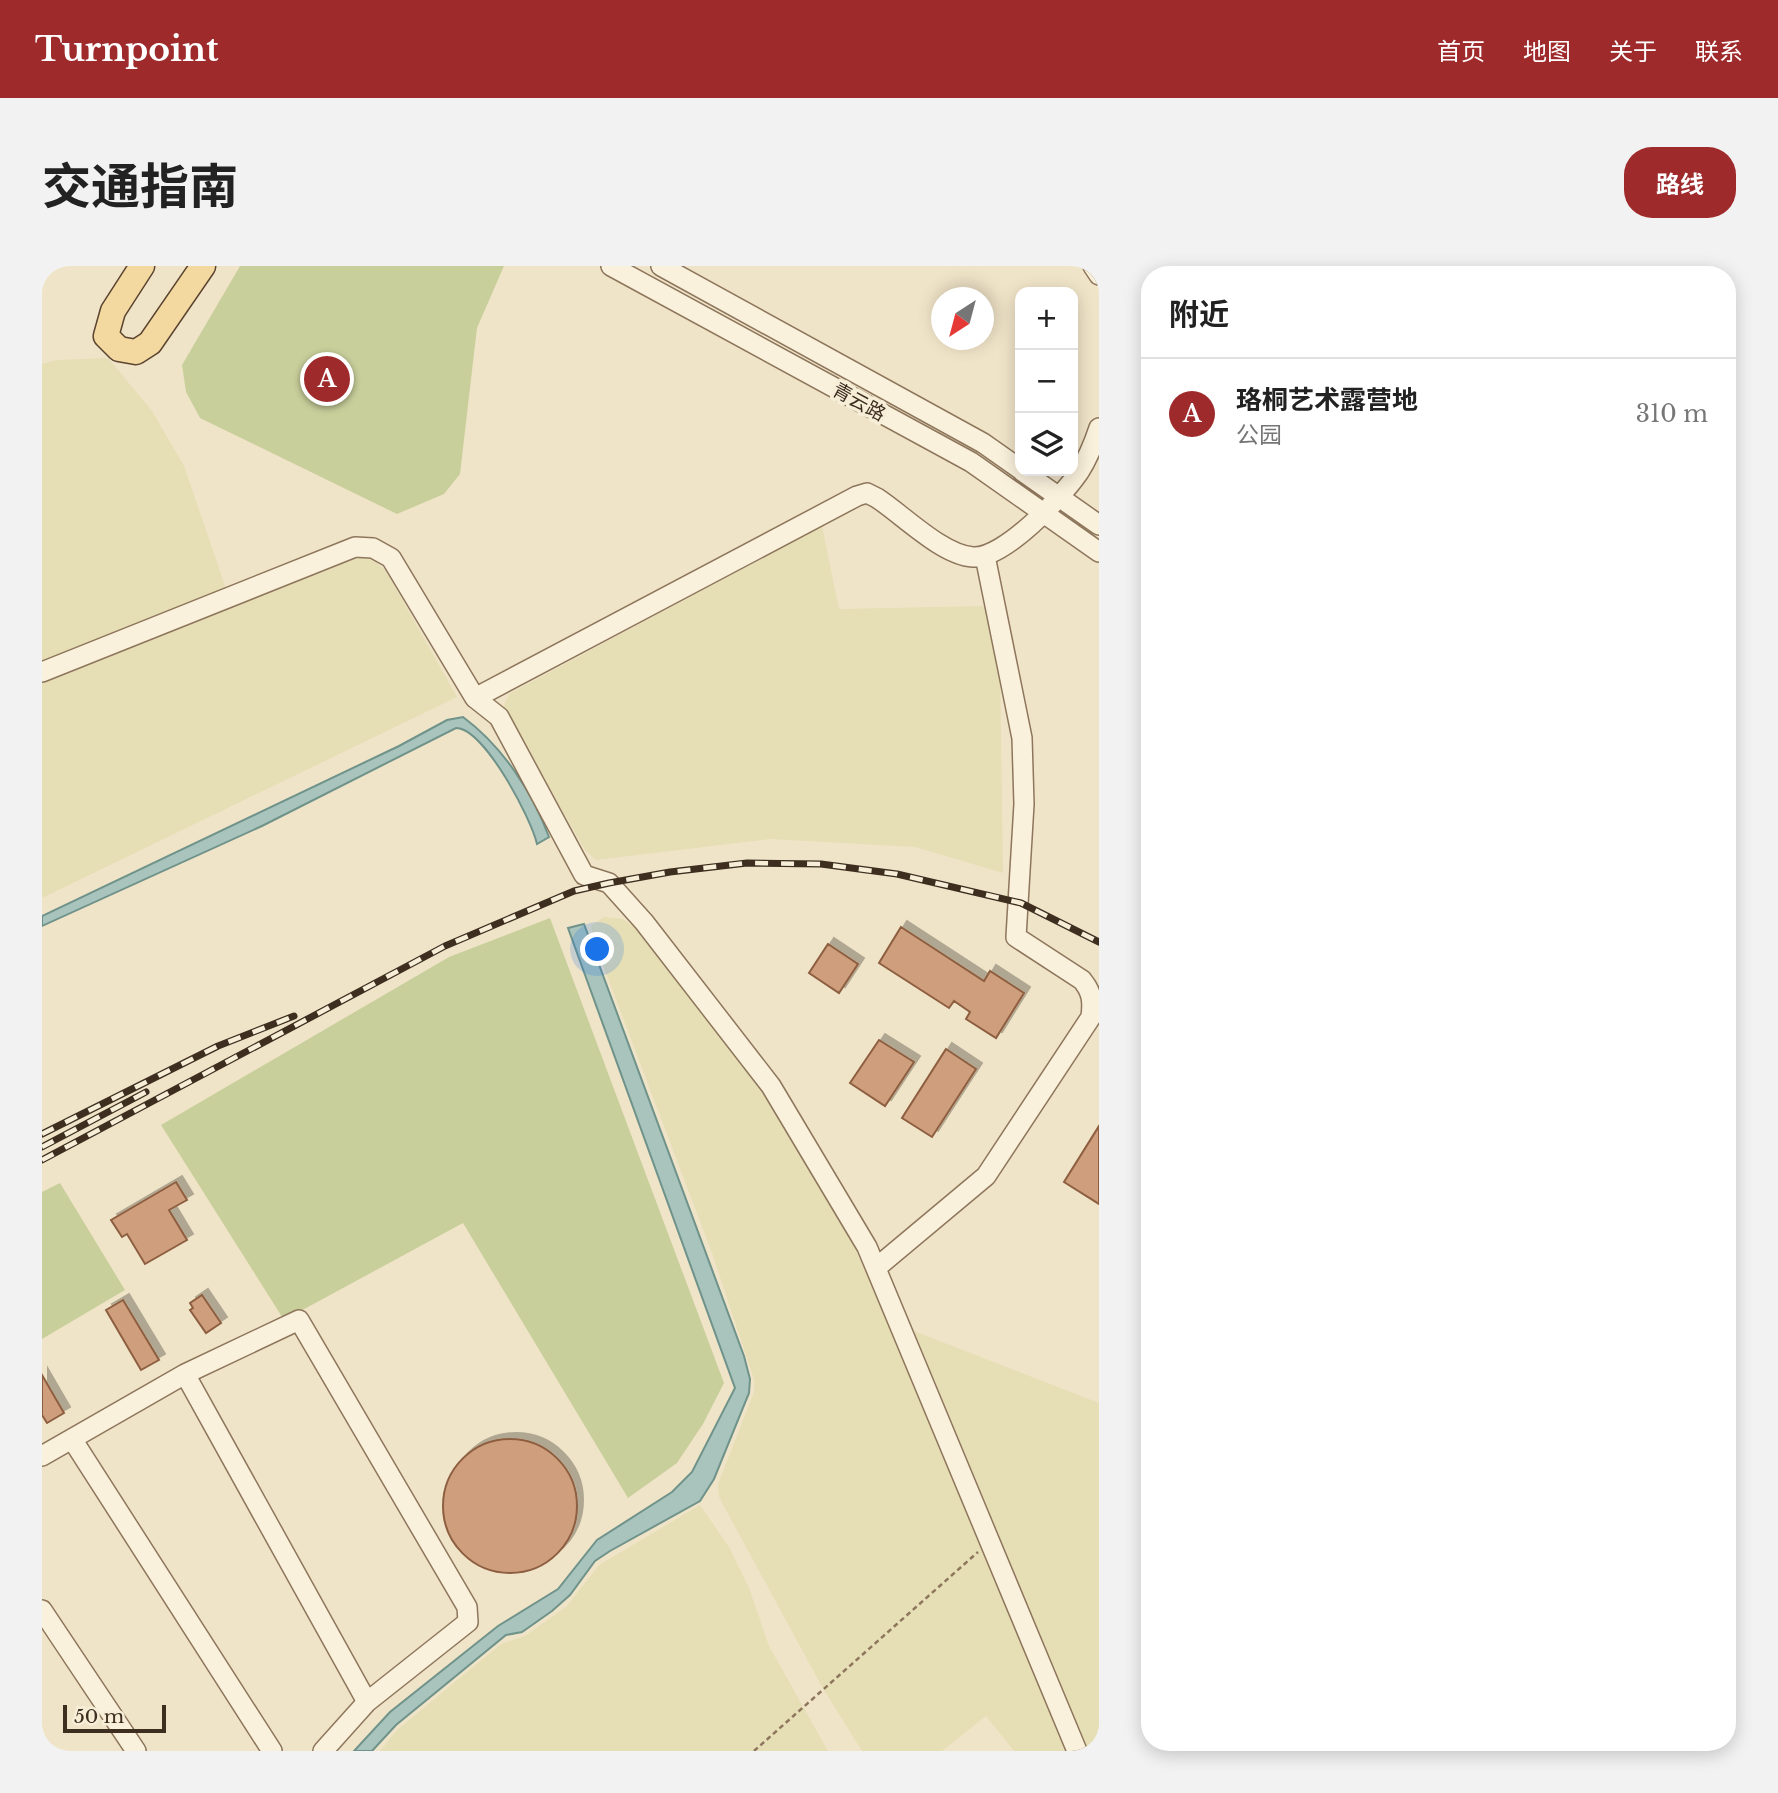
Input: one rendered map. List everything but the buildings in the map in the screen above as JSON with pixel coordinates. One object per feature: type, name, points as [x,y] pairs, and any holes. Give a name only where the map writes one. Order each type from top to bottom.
[{"type":"main road","points":[[142,266],[113,311],[106,336],[120,349],[136,352],[150,343],[203,266]]},
{"type":"street","name":"青云路","points":[[611,266],[971,462],[1099,552]]},
{"type":"street","name":"青云路","points":[[661,266],[983,443],[1015,466]]},
{"type":"street","points":[[1093,266],[1099,275]]},
{"type":"street","points":[[475,698],[857,495],[867,493],[877,498],[959,554],[985,556],[1012,540],[1060,497],[1081,469],[1099,428]]},
{"type":"street","name":"青云路","points":[[1030,476],[1099,525]]},
{"type":"street","points":[[42,672],[355,547],[373,548],[391,558],[475,698],[499,717],[584,875],[609,883],[644,922],[771,1086],[867,1247],[1077,1751]]},
{"type":"street","points":[[876,1268],[986,1177],[1091,1017],[1093,1003],[1089,989],[1082,980],[1016,937],[1024,804],[1022,738],[985,556]]},
{"type":"street","points":[[42,1456],[185,1374],[299,1320],[456,1586],[467,1607],[468,1622],[367,1702],[323,1751]]},
{"type":"street","points":[[185,1374],[367,1702]]},
{"type":"street","points":[[72,1439],[272,1751]]},
{"type":"street","points":[[42,1610],[136,1751]]},
{"type":"path","points":[[754,1751],[991,1541]]},
{"type":"shaded area","points":[[108,358],[152,411],[184,466],[232,606],[351,559],[370,557],[386,571],[457,697],[42,898],[42,364],[57,360]]},
{"type":"shaded area","points":[[822,526],[839,609],[985,606],[1000,665],[1003,873],[915,847],[771,839],[596,860],[585,850],[503,708],[509,694]]},
{"type":"shaded area","points":[[604,917],[623,919],[642,932],[776,1109],[851,1241],[900,1345],[1072,1751],[1014,1751],[986,1716],[942,1751],[862,1751],[822,1687],[719,1497],[718,1484],[754,1392],[754,1379],[712,1253],[595,944],[591,926]]},
{"type":"shaded area","points":[[914,1331],[1099,1403],[1099,1751],[1088,1751]]},
{"type":"shaded area","points":[[700,1505],[729,1547],[749,1588],[769,1646],[828,1751],[380,1751],[397,1730],[501,1644],[525,1636],[567,1606],[599,1565]]},
{"type":"green space","points":[[240,266],[504,266],[477,328],[460,474],[444,494],[397,514],[200,418],[186,392],[182,365]]},
{"type":"green space","points":[[550,918],[724,1383],[703,1424],[677,1463],[628,1498],[463,1223],[284,1320],[161,1125],[449,957]]},
{"type":"green space","points":[[60,1183],[125,1290],[42,1339],[42,1192]]},
{"type":"water","points":[[463,717],[503,756],[525,786],[549,837],[537,844],[526,815],[505,776],[480,742],[456,728],[262,826],[42,926],[42,916],[399,746],[447,720]]},
{"type":"water","points":[[584,924],[744,1356],[750,1379],[749,1393],[714,1479],[700,1501],[595,1561],[570,1595],[552,1611],[522,1632],[506,1635],[396,1725],[372,1751],[354,1751],[390,1712],[498,1626],[558,1589],[597,1540],[672,1492],[692,1472],[735,1388],[568,928]]},
{"type":"railway","points":[[42,1160],[445,946],[574,891],[609,883],[670,872],[747,863],[821,864],[897,874],[1021,903],[1099,942]]},
{"type":"railway","points":[[42,1134],[218,1046],[294,1016]]},
{"type":"railway","points":[[42,1147],[146,1092]]},
{"type":"place","name":"珞桐艺术露营地","points":[[327,379]]}]
